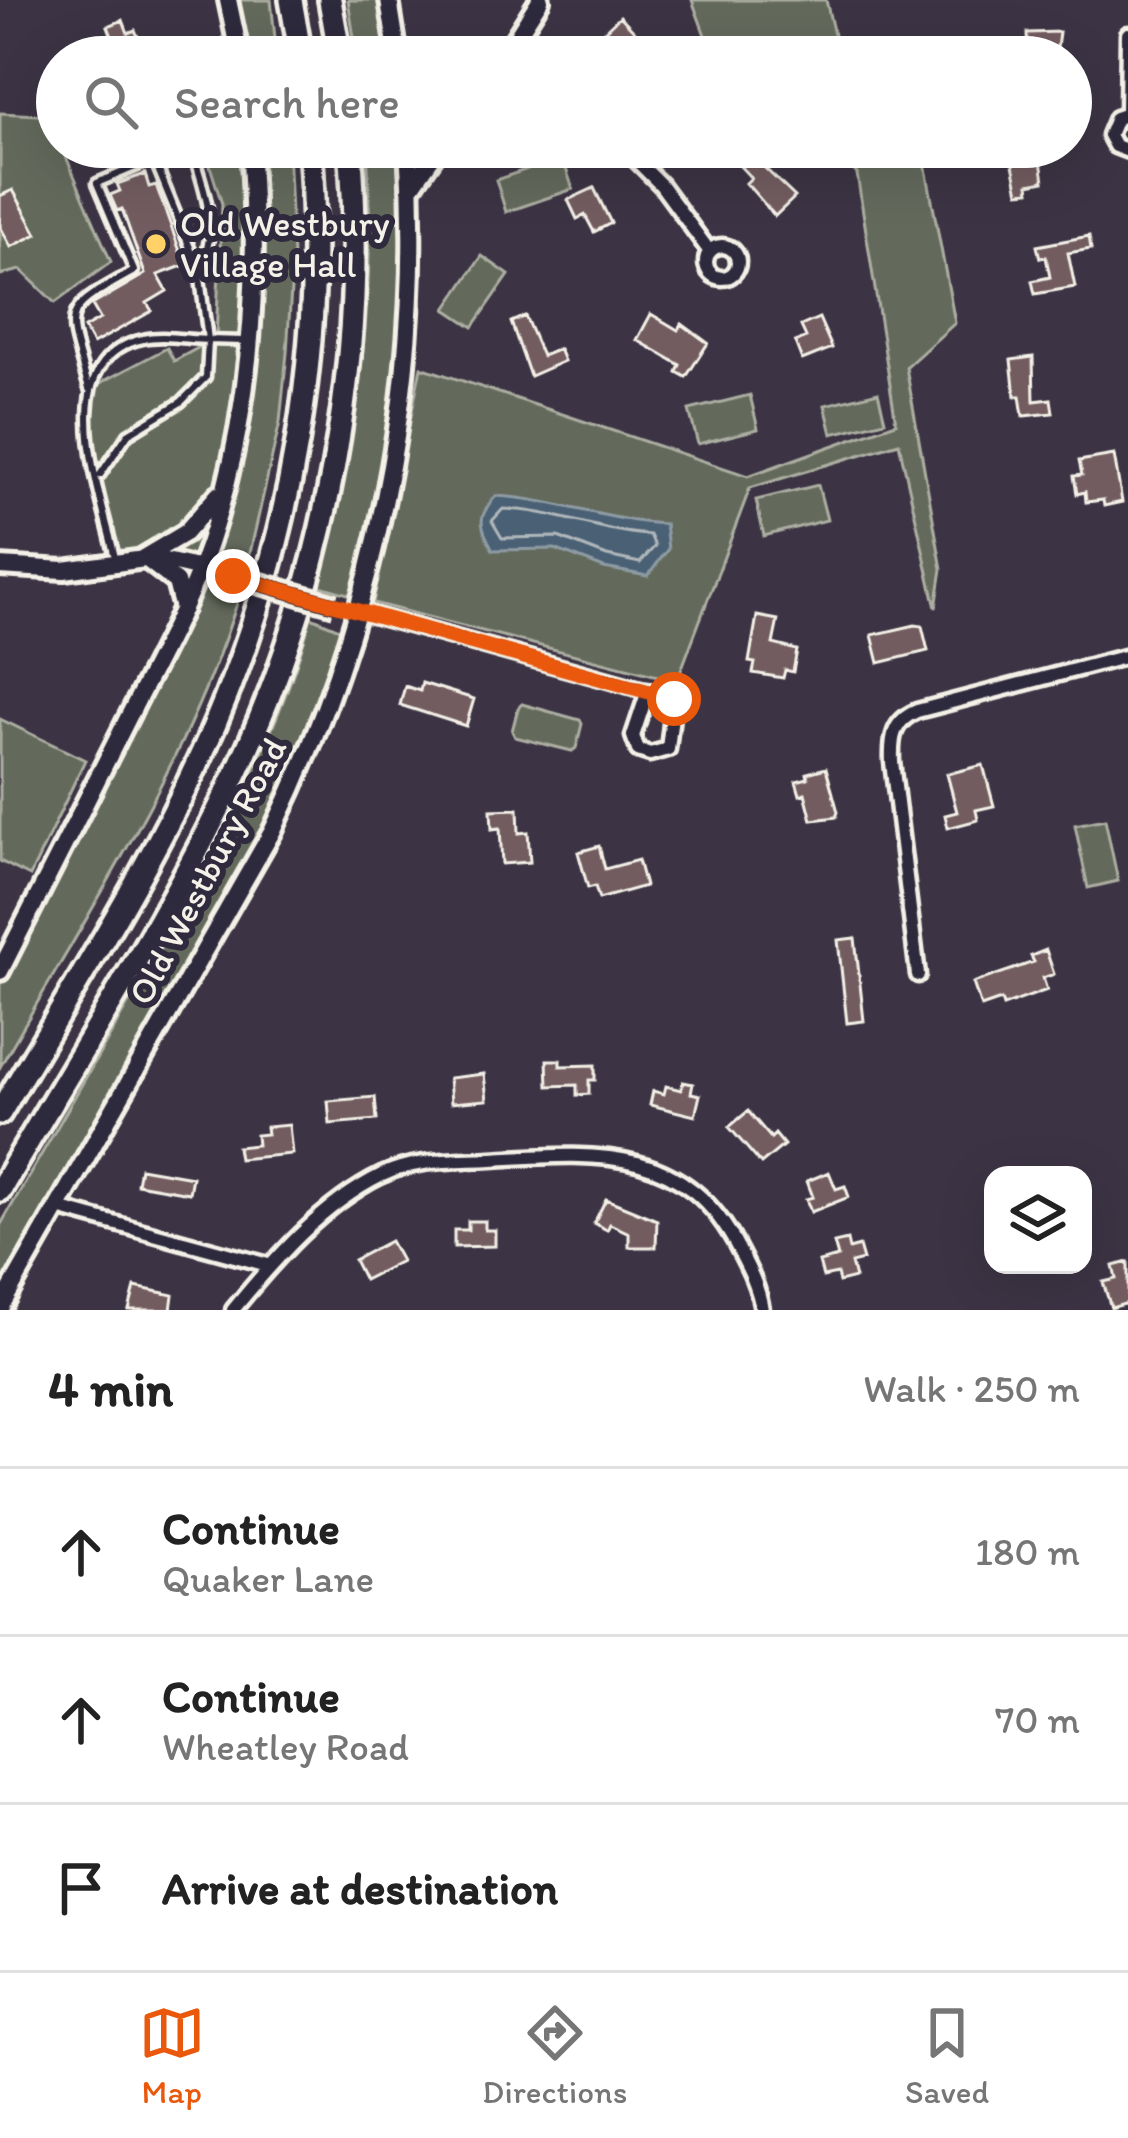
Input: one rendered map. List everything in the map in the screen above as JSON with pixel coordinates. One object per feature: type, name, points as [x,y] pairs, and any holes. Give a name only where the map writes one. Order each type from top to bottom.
[{"type":"highway","points":[[291,0],[297,36]]},
{"type":"highway","points":[[331,0],[337,36]]},
{"type":"highway","points":[[0,1113],[174,808],[214,727],[260,601],[292,476],[305,387],[314,255],[311,168]]},
{"type":"highway","points":[[0,1190],[204,837],[240,766],[280,663],[318,532],[346,378],[353,268],[351,168]]},
{"type":"main road","points":[[228,0],[235,36]]},
{"type":"main road","points":[[389,0],[395,36]]},
{"type":"main road","points":[[519,36],[540,0]]},
{"type":"main road","points":[[0,970],[201,566],[226,485],[249,341],[254,242],[251,168]]},
{"type":"main road","name":"Old Westbury Road","points":[[0,1308],[272,832],[312,742],[358,611],[385,499],[409,309],[409,168]]},
{"type":"main road","points":[[410,190],[425,168]]},
{"type":"main road","points":[[143,558],[193,526],[226,485]]},
{"type":"main road","points":[[0,566],[64,571],[143,558],[201,566],[358,611]]},
{"type":"main road","points":[[143,558],[176,582],[183,609]]},
{"type":"street","points":[[1128,34],[1128,114],[1116,118],[1109,135],[1115,146],[1128,151]]},
{"type":"street","points":[[644,168],[710,252]]},
{"type":"street","points":[[358,611],[648,691],[674,699],[668,749],[650,754],[638,750],[633,736],[648,691]]},
{"type":"street","points":[[918,975],[892,762],[892,737],[898,723],[917,711],[1128,656]]},
{"type":"street","points":[[232,1310],[268,1265],[352,1192],[397,1168],[428,1162],[607,1155],[648,1164],[674,1176],[705,1201],[730,1234],[762,1310]]},
{"type":"street","points":[[58,1208],[268,1265]]},
{"type":"lane","points":[[116,561],[86,414],[88,388],[71,324],[81,301],[134,271],[97,183],[133,168]]},
{"type":"lane","points":[[98,478],[128,434],[181,402],[206,377],[208,340],[199,271],[158,168]]},
{"type":"lane","points":[[198,168],[209,205],[209,251],[199,271]]},
{"type":"lane","points":[[88,388],[111,350],[147,337],[249,341]]},
{"type":"green space","points":[[235,0],[271,0],[275,36],[241,36]]},
{"type":"green space","points":[[348,0],[380,0],[385,36],[354,36]]},
{"type":"green space","points":[[692,0],[826,0],[834,36],[705,36]]},
{"type":"green space","points":[[0,113],[36,115],[36,168],[71,168],[111,262],[55,303],[21,270],[0,275]]},
{"type":"green space","points":[[211,168],[250,168],[246,368],[201,566],[116,561],[87,414],[89,389],[167,348],[174,361],[216,338],[222,204]]},
{"type":"green space","points":[[254,168],[289,168],[293,257],[280,422],[247,566],[213,554],[235,475]]},
{"type":"green space","points":[[368,168],[400,168],[401,260],[394,373],[377,485],[351,595],[320,586],[354,423],[366,313]]},
{"type":"green space","points":[[530,168],[566,168],[573,189],[506,212],[496,180]]},
{"type":"green space","points":[[852,168],[926,168],[955,323],[906,367],[942,569],[936,608],[899,443],[750,488],[677,681],[373,603],[421,367],[748,476],[896,423],[857,174]]},
{"type":"green space","points":[[482,256],[509,275],[473,327],[446,309]]},
{"type":"green space","points":[[878,392],[885,421],[832,434],[825,405]]},
{"type":"green space","points":[[750,395],[758,429],[698,444],[689,410]]},
{"type":"green space","points":[[818,485],[827,520],[764,536],[756,500]]},
{"type":"green space","points":[[199,586],[239,597],[192,721],[132,838],[0,1067],[0,983]]},
{"type":"green space","points":[[311,617],[342,630],[311,721],[266,823],[0,1291],[0,1226],[225,828],[265,746]]},
{"type":"green space","points":[[522,704],[580,720],[576,748],[572,751],[515,737],[512,731]]},
{"type":"green space","points":[[0,719],[85,760],[30,876],[0,861]]},
{"type":"green space","points":[[1105,819],[1118,881],[1088,888],[1075,825]]},
{"type":"water","points":[[496,496],[665,524],[668,549],[648,576],[604,568],[555,549],[493,550],[482,522]]},
{"type":"building","points":[[620,16],[639,36],[599,36]]},
{"type":"building","points":[[123,20],[128,33],[135,30],[138,36],[112,36],[108,26]]},
{"type":"building","points":[[1059,32],[1059,36],[1027,33]]},
{"type":"building","points":[[742,168],[765,168],[795,197],[775,216],[746,183],[751,178]]},
{"type":"building","points":[[1014,168],[1042,168],[1044,181],[1019,192]]},
{"type":"building","points":[[145,174],[149,187],[156,185],[185,265],[158,275],[167,291],[147,303],[152,311],[93,344],[84,328],[100,319],[92,305],[145,274],[122,209],[117,211],[110,195],[120,191],[117,184]]},
{"type":"building","points":[[594,188],[611,223],[594,232],[585,215],[577,219],[568,200]]},
{"type":"building","points":[[13,190],[37,234],[11,247],[0,226],[0,196]]},
{"type":"building","points":[[1089,236],[1091,249],[1068,253],[1075,287],[1035,294],[1032,281],[1050,277],[1046,257],[1040,258],[1037,246]]},
{"type":"building","points":[[651,314],[678,330],[682,324],[708,343],[686,377],[677,372],[680,365],[637,340]]},
{"type":"building","points":[[525,316],[542,356],[559,349],[564,361],[530,376],[511,322]]},
{"type":"building","points":[[819,318],[832,348],[802,360],[795,342],[806,337],[801,326]]},
{"type":"building","points":[[1033,357],[1034,401],[1051,399],[1053,413],[1023,416],[1020,396],[1015,396],[1011,360]]},
{"type":"building","points":[[1114,455],[1122,502],[1104,506],[1103,500],[1086,502],[1085,492],[1077,494],[1074,476],[1082,475],[1079,461]]},
{"type":"building","points":[[757,616],[778,620],[773,644],[797,650],[793,672],[785,670],[783,678],[753,673],[755,663],[749,662]]},
{"type":"building","points":[[922,626],[928,651],[879,663],[872,635]]},
{"type":"building","points":[[422,683],[474,699],[466,726],[400,705],[405,686],[420,691]]},
{"type":"building","points":[[983,765],[994,806],[976,810],[978,820],[948,828],[945,815],[957,812],[947,774]]},
{"type":"building","points":[[826,768],[838,812],[836,817],[812,820],[805,793],[800,795],[796,781]]},
{"type":"building","points":[[518,809],[519,833],[528,832],[530,862],[502,864],[500,828],[492,829],[491,810]]},
{"type":"building","points":[[599,846],[605,869],[638,860],[645,886],[599,899],[595,886],[588,888],[578,852]]},
{"type":"building","points":[[855,938],[864,1021],[847,1023],[838,940]]},
{"type":"building","points":[[1046,950],[1054,974],[1043,978],[1047,990],[1003,1006],[1001,1000],[981,1007],[973,983],[1034,962],[1031,956]]},
{"type":"building","points":[[547,1060],[560,1060],[560,1066],[595,1065],[589,1094],[577,1095],[577,1085],[548,1086]]},
{"type":"building","points":[[484,1074],[487,1100],[451,1103],[449,1078]]},
{"type":"building","points":[[683,1082],[693,1084],[691,1093],[700,1095],[695,1116],[650,1105],[653,1091],[664,1094],[666,1086],[681,1090]]},
{"type":"building","points":[[375,1097],[377,1120],[330,1124],[328,1101]]},
{"type":"building","points":[[748,1111],[771,1138],[775,1134],[784,1145],[761,1164],[729,1127]]},
{"type":"building","points":[[289,1125],[292,1154],[239,1159],[237,1147],[257,1145],[256,1135],[267,1134],[266,1127]]},
{"type":"building","points":[[140,1168],[192,1177],[189,1193],[137,1184]]},
{"type":"building","points":[[829,1172],[836,1189],[845,1186],[849,1197],[811,1212],[806,1199],[813,1197],[807,1181]]},
{"type":"building","points":[[606,1199],[657,1220],[656,1247],[629,1247],[629,1233],[594,1223]]},
{"type":"building","points":[[468,1221],[485,1221],[485,1230],[495,1230],[495,1246],[454,1247],[454,1230],[468,1230]]},
{"type":"building","points":[[847,1240],[849,1249],[859,1246],[863,1260],[851,1263],[855,1278],[839,1282],[837,1274],[823,1277],[819,1262],[838,1257],[834,1243]]},
{"type":"building","points":[[390,1241],[401,1261],[364,1280],[354,1260]]},
{"type":"building","points":[[1128,1262],[1128,1303],[1111,1308],[1103,1282],[1116,1279],[1113,1266]]},
{"type":"building","points":[[135,1287],[173,1295],[171,1310],[129,1310]]},
{"type":"place","name":"Old Westbury Village Hall","points":[[156,244]]},
{"type":"route","points":[[233,576],[674,699]]}]
